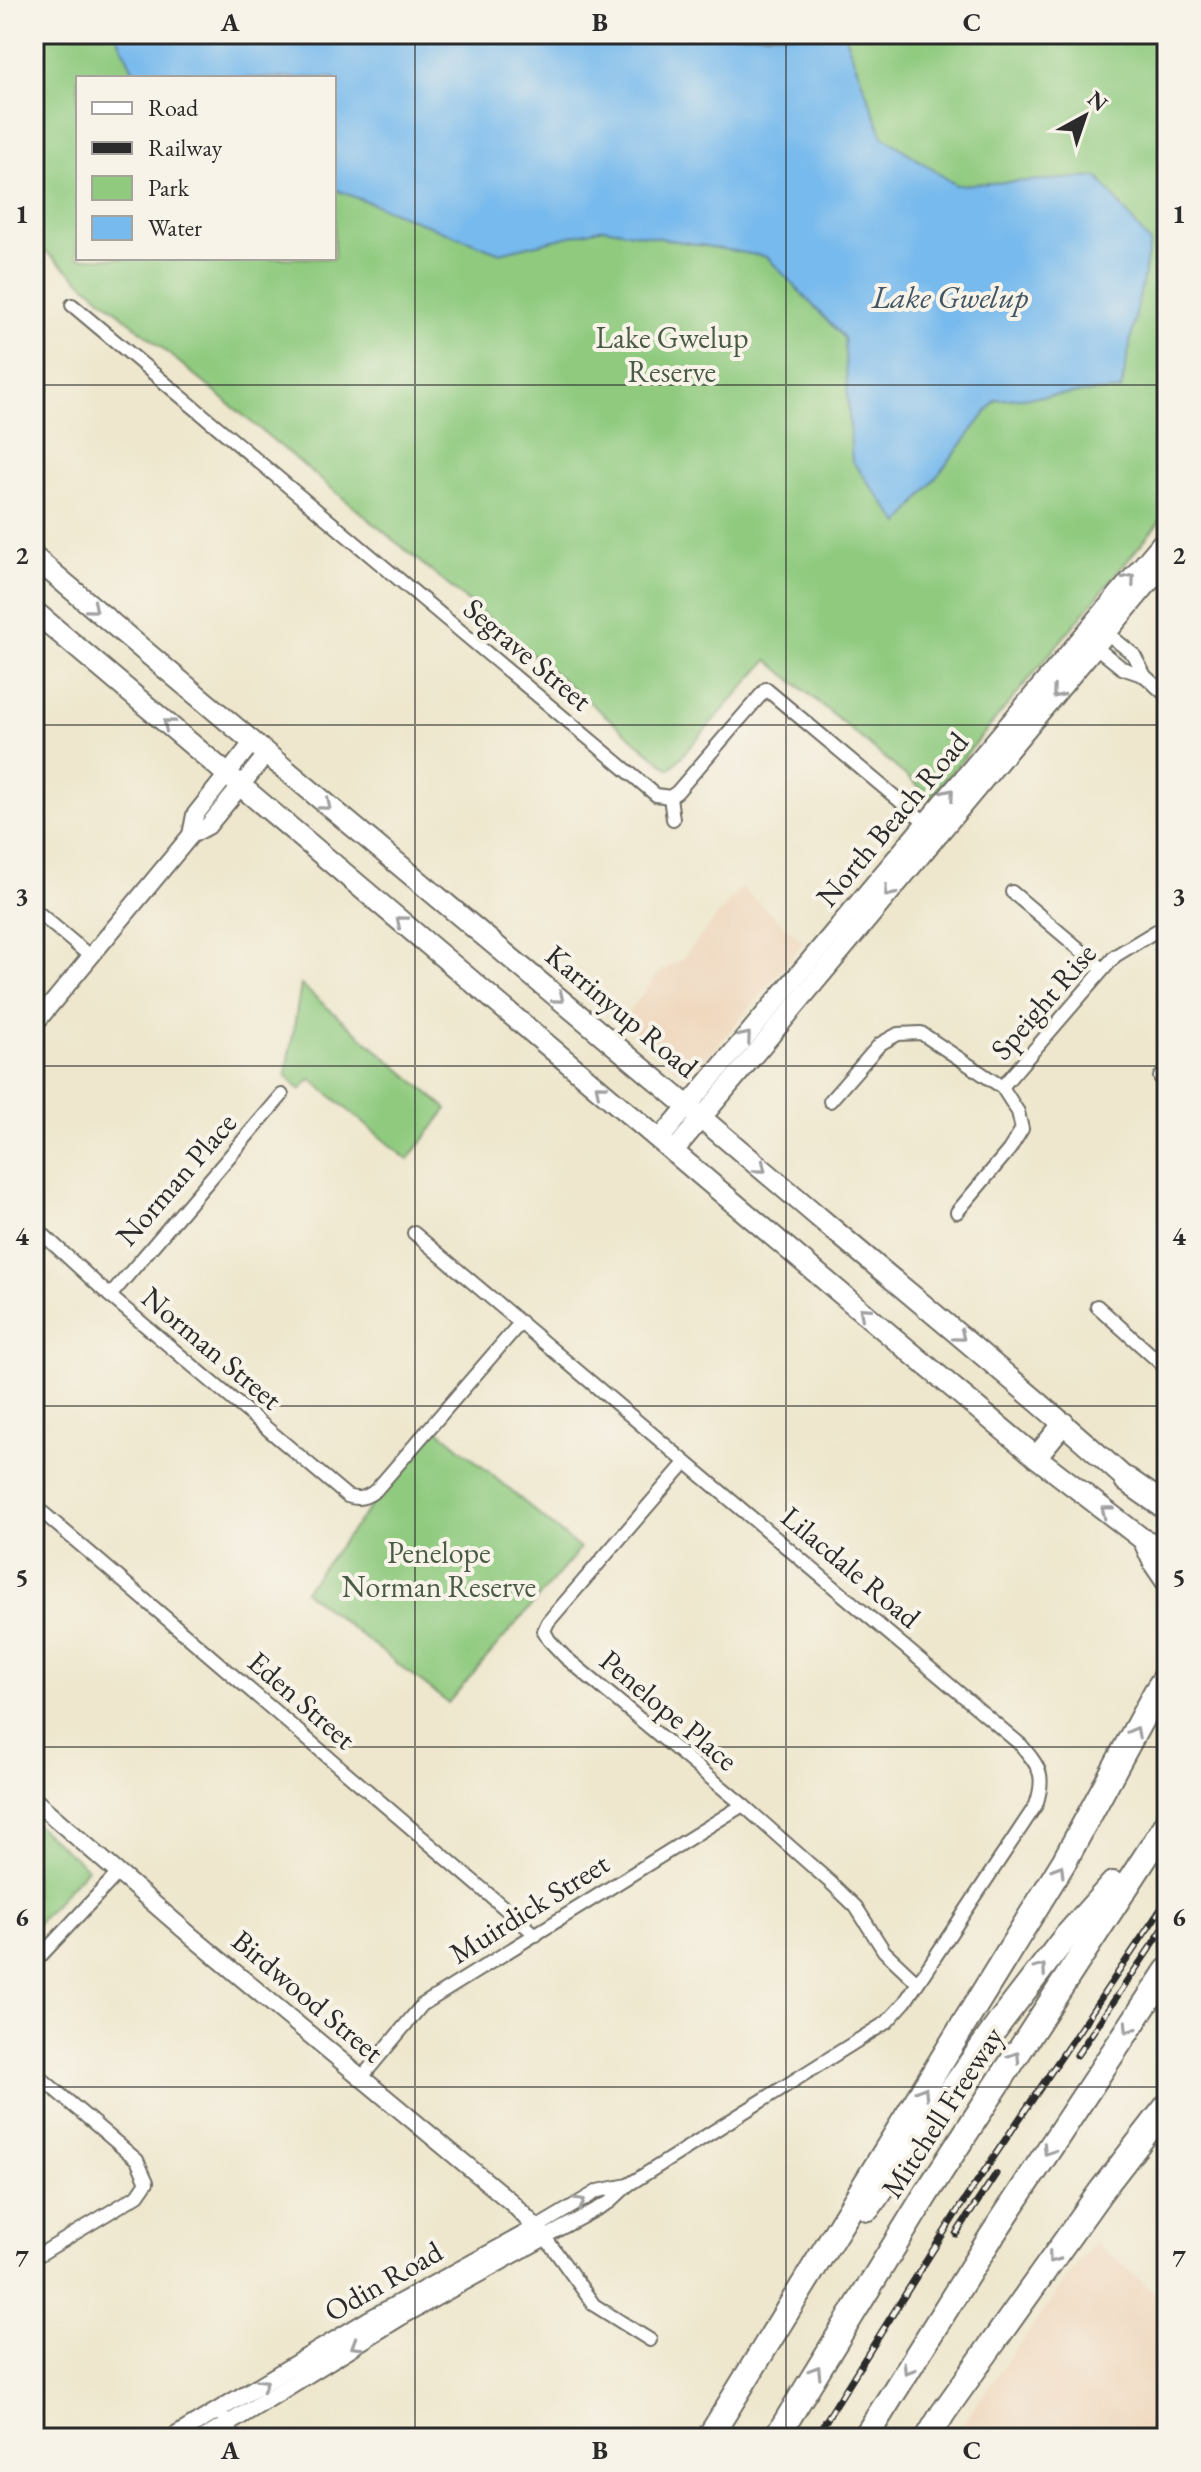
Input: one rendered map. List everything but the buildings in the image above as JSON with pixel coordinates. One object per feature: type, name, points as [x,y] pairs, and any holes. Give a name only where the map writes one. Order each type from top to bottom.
[{"type":"highway","name":"Karrinyup Road","points":[[34,557],[1064,1423],[1167,1516]]},
{"type":"highway","points":[[34,611],[1036,1457],[1167,1559]]},
{"type":"highway","points":[[1036,1457],[1064,1423]]},
{"type":"highway","points":[[1127,1480],[1167,1508]]},
{"type":"highway","points":[[1147,1543],[1167,1579]]},
{"type":"highway","points":[[709,2438],[1065,1860],[1161,1684],[1167,1658]]},
{"type":"highway","points":[[735,2396],[1000,2022],[1064,1939],[1166,1826]]},
{"type":"highway","name":"Mitchell Freeway","points":[[776,2438],[935,2181],[1166,1826]]},
{"type":"highway","points":[[865,2438],[991,2237],[1167,1971]]},
{"type":"highway","points":[[928,2438],[1092,2204],[1167,2106]]},
{"type":"main road","name":"North Beach Road","points":[[1095,635],[1167,536]]},
{"type":"main road","name":"North Beach Road","points":[[667,1145],[1095,635],[1167,561]]},
{"type":"street","name":"Segrave Street","points":[[72,305],[656,795],[670,797]]},
{"type":"street","points":[[1095,635],[1134,655],[1145,676],[1167,696]]},
{"type":"street","points":[[673,819],[670,797],[766,689],[932,828]]},
{"type":"street","points":[[34,1025],[191,835],[195,815],[234,780],[259,749]]},
{"type":"street","points":[[1012,892],[1103,969]]},
{"type":"street","points":[[34,909],[91,957]]},
{"type":"street","name":"Speight Rise","points":[[1002,1087],[1115,956],[1156,931],[1167,929]]},
{"type":"street","points":[[830,1101],[880,1044],[898,1034],[921,1033],[1002,1087],[1018,1112],[1022,1129],[1009,1150],[957,1212]]},
{"type":"street","points":[[1160,1077],[1167,1090]]},
{"type":"street","name":"Norman Place","points":[[110,1296],[282,1095]]},
{"type":"street","name":"Norman Street","points":[[34,1226],[110,1296],[347,1496],[362,1499],[376,1490],[521,1322]]},
{"type":"street","name":"Lilacdale Road","points":[[414,1233],[1021,1745],[1041,1770],[1042,1788],[1036,1805],[905,2002]]},
{"type":"street","points":[[1097,1306],[1167,1369]]},
{"type":"street","name":"Penelope Place","points":[[685,1463],[548,1622],[544,1631],[565,1657],[743,1805],[856,1907],[884,1951],[917,1982]]},
{"type":"street","name":"Eden Street","points":[[34,1505],[536,1935]]},
{"type":"street","name":"Birdwood Street","points":[[34,1800],[190,1935],[511,2202],[540,2232]]},
{"type":"street","name":"Muirdick Street","points":[[362,2077],[422,2005],[743,1805]]},
{"type":"street","points":[[34,1963],[119,1872]]},
{"type":"street","name":"Odin Road","points":[[212,2437],[368,2320],[540,2232],[598,2191],[628,2185],[887,2022],[905,2002]]},
{"type":"street","points":[[34,2072],[137,2160],[147,2182],[138,2195],[34,2258]]},
{"type":"street","points":[[540,2232],[594,2305],[650,2340]]},
{"type":"street","points":[[202,2420],[212,2437]]},
{"type":"street","name":"Odin Road","points":[[172,2438],[202,2420],[227,2424]]},
{"type":"shaded area","points":[[741,888],[804,942],[706,1060],[694,1071],[677,1070],[621,1021],[660,972],[681,960]]},
{"type":"shaded area","points":[[1094,2241],[1167,2302],[1167,2438],[952,2438]]},
{"type":"green space","name":"Lake Gwelup Reserve","points":[[34,34],[1167,34],[1167,513],[931,797],[768,660],[670,769],[34,242]]},
{"type":"green space","points":[[301,985],[447,1109],[408,1160],[311,1079],[300,1090],[286,1075]]},
{"type":"green space","name":"Penelope Norman Reserve","points":[[434,1426],[580,1549],[448,1703],[304,1591]]},
{"type":"green space","points":[[34,1823],[87,1868],[34,1927]]},
{"type":"water","name":"Lake Gwelup","points":[[116,34],[844,34],[883,136],[956,185],[1098,177],[1150,243],[1121,390],[996,400],[900,524],[852,461],[844,338],[767,257],[604,228],[500,253],[336,190],[336,76],[136,76]]},
{"type":"railway","points":[[815,2438],[960,2207],[1167,1900]]},
{"type":"railway","points":[[1077,2055],[1167,1923]]},
{"type":"railway","points":[[956,2234],[996,2174]]}]
